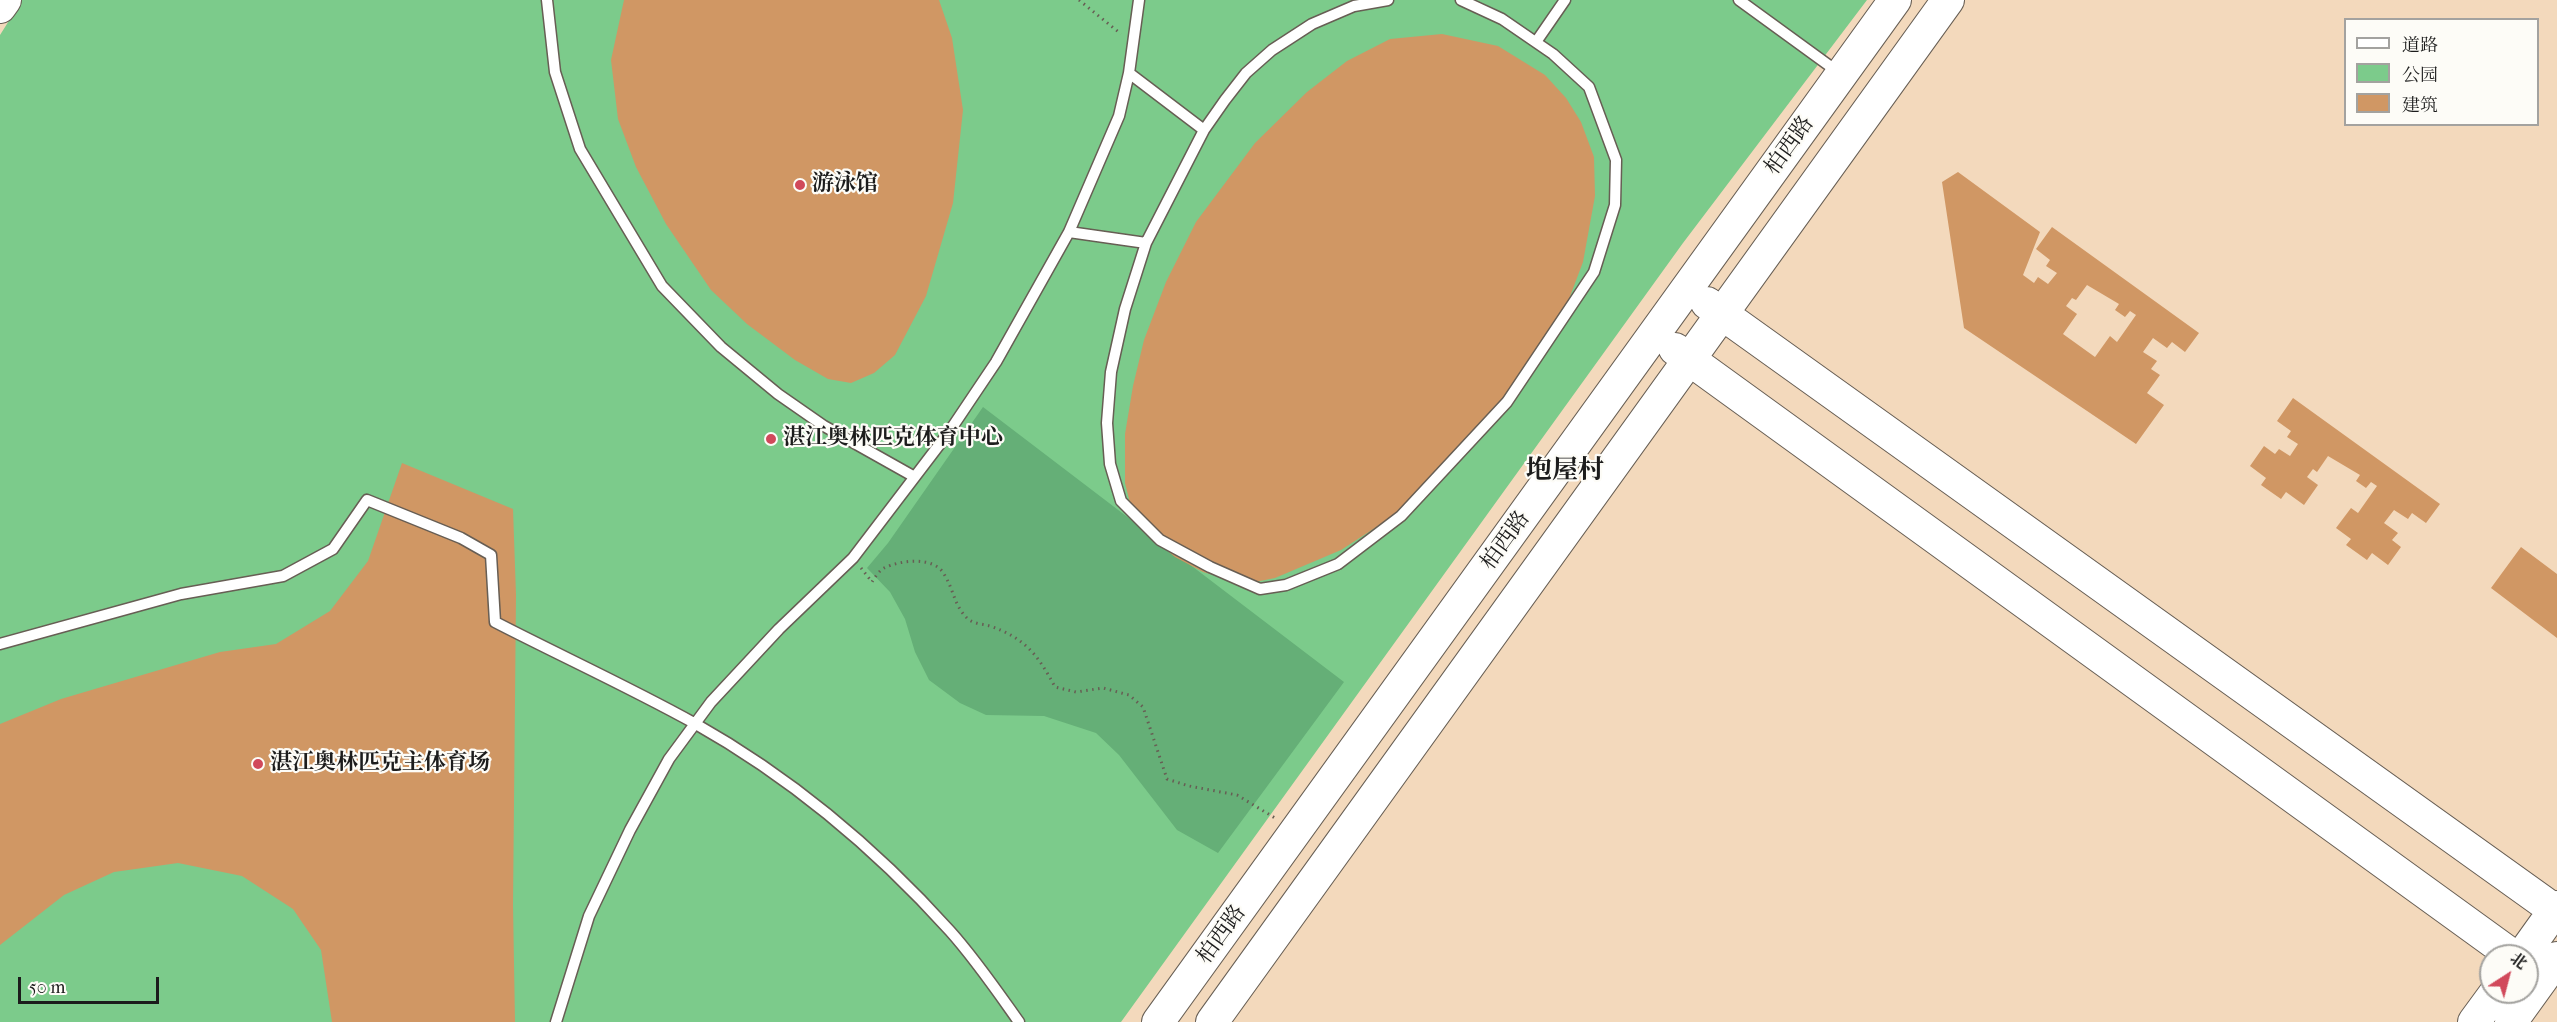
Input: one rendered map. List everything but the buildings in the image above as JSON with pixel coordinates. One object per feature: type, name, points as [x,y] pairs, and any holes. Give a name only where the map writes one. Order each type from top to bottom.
[{"type":"main road","points":[[0,8],[5,0]]},
{"type":"main road","name":"柏西路","points":[[1158,1022],[1296,834],[1895,0]]},
{"type":"main road","name":"柏西路","points":[[1212,1022],[1724,316],[1948,0]]},
{"type":"main road","points":[[1688,289],[2556,910],[2541,969],[2511,1022]]},
{"type":"main road","points":[[1654,335],[2496,944]]},
{"type":"main road","points":[[2474,1022],[2487,1004]]},
{"type":"lane","points":[[547,0],[555,72],[580,149],[662,286],[721,347],[778,394],[824,426],[913,476]]},
{"type":"lane","points":[[556,1022],[594,907],[630,830],[669,759],[694,723],[779,629],[853,558],[913,476],[949,432],[996,362],[1069,232],[1119,116],[1129,73],[1139,0]]},
{"type":"lane","points":[[1388,0],[1354,6],[1312,24],[1272,50],[1246,74],[1204,130],[1146,243],[1125,309],[1111,372],[1107,423],[1110,464],[1121,501],[1160,540],[1210,567],[1260,589],[1286,585],[1338,564],[1401,516],[1507,402],[1594,272],[1615,205],[1617,160],[1589,87],[1553,54],[1536,42],[1502,19],[1461,0]]},
{"type":"lane","points":[[1536,42],[1565,0]]},
{"type":"lane","points":[[1739,0],[1841,74]]},
{"type":"lane","points":[[1129,73],[1204,130]]},
{"type":"lane","points":[[1069,232],[1146,243]]},
{"type":"lane","points":[[0,644],[182,594],[283,576],[333,549],[367,500],[461,538],[491,555],[495,622],[694,723],[746,755],[821,808],[897,877],[951,932],[1019,1022]]},
{"type":"path","points":[[1079,0],[1132,43]]},
{"type":"path","points":[[853,558],[872,582],[883,568],[907,561],[926,563],[943,572],[957,607],[970,622],[989,626],[1022,640],[1043,664],[1055,687],[1076,692],[1103,688],[1129,695],[1143,707],[1167,779],[1189,786],[1238,795],[1264,810],[1296,834]]},
{"type":"green space","name":"湛江奥林匹克体育中心","points":[[22,0],[1867,0],[1683,243],[1121,1022],[0,1022],[0,35]]},
{"type":"green space","points":[[983,407],[1344,682],[1218,853],[1177,830],[1119,755],[1096,733],[1044,716],[986,715],[960,703],[929,680],[915,652],[905,619],[890,592],[867,568],[888,543]]},
{"type":"place","name":"游泳馆","points":[[800,185]]},
{"type":"place","name":"湛江奥林匹克体育中心","points":[[771,439]]},
{"type":"place","name":"湛江奥林匹克主体育场","points":[[258,764]]},
{"type":"district","name":"垉屋村","points":[[1565,472]]}]
